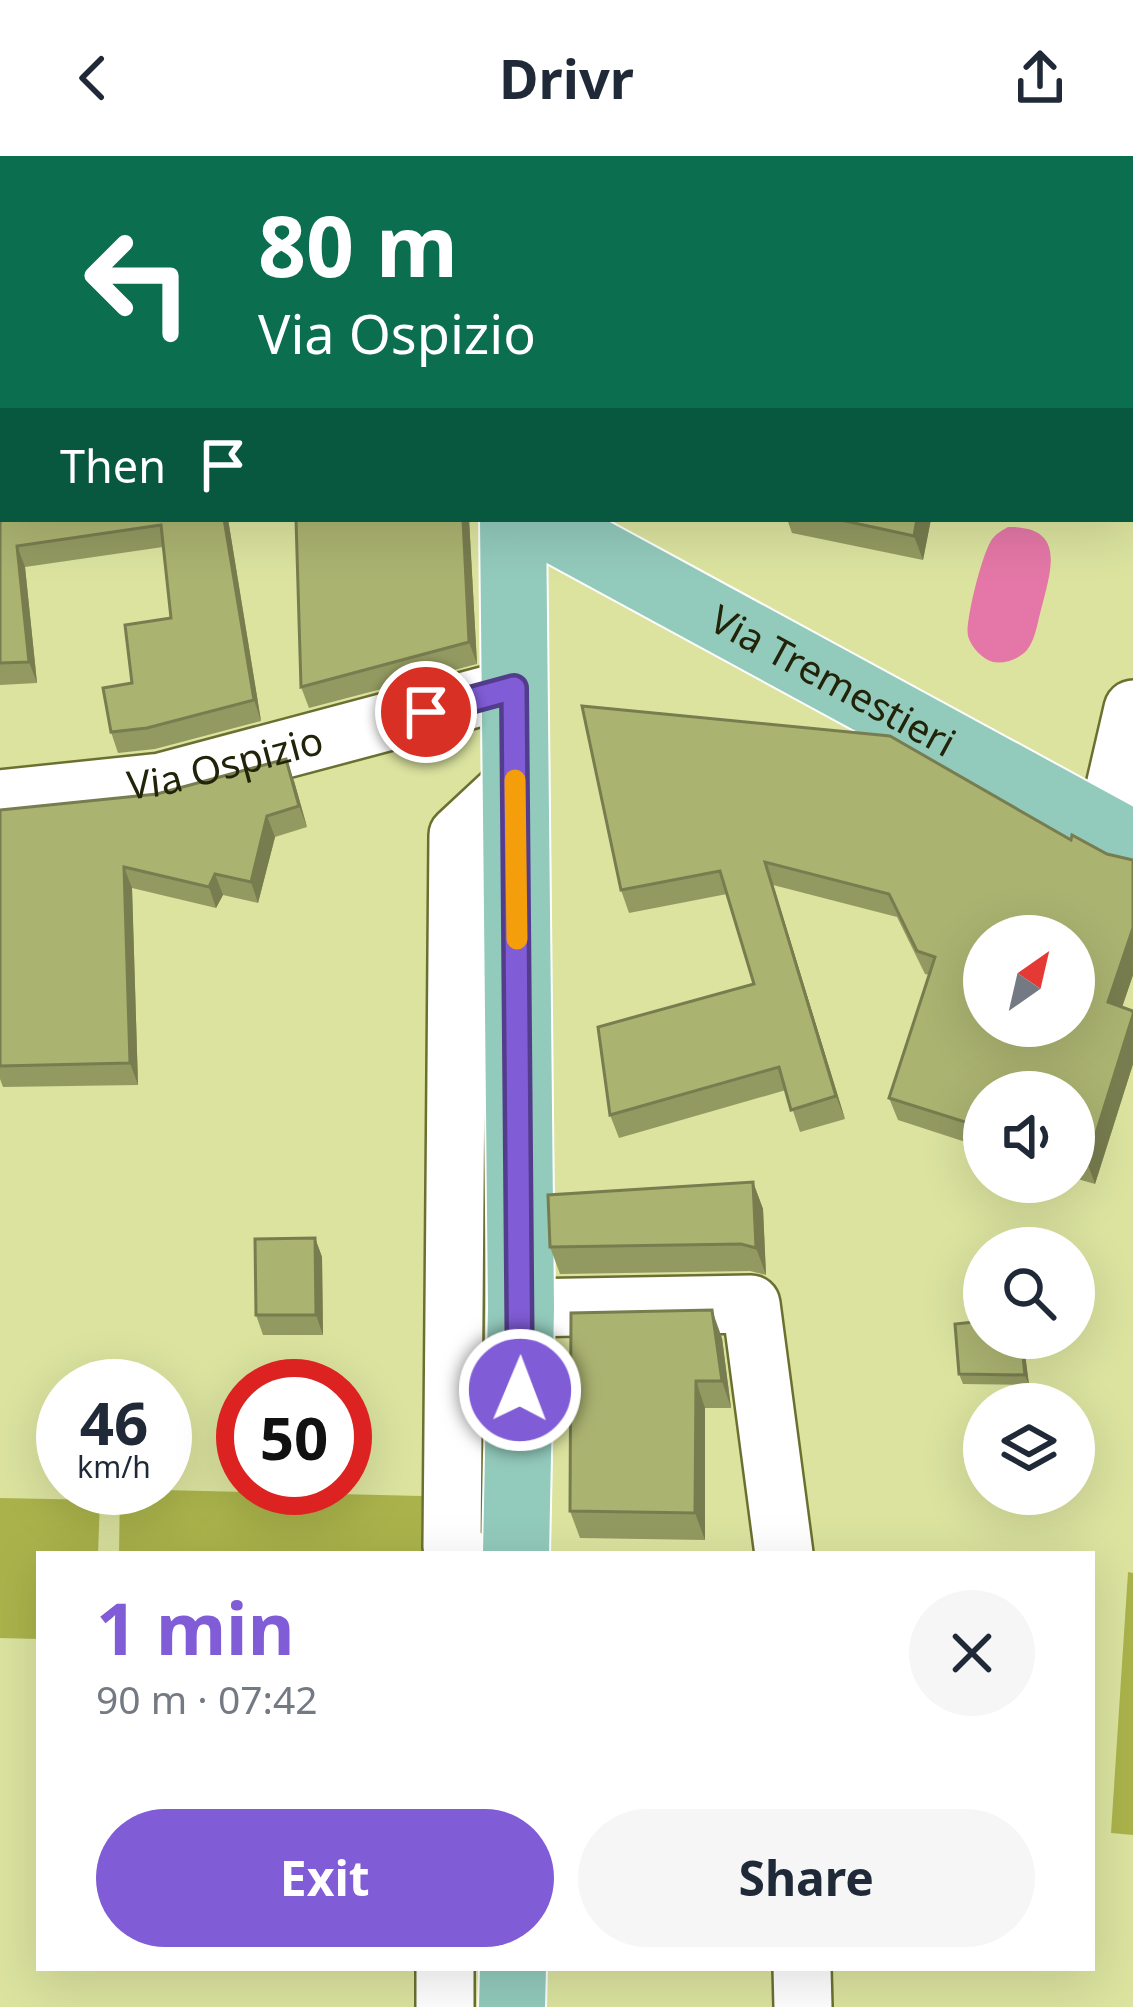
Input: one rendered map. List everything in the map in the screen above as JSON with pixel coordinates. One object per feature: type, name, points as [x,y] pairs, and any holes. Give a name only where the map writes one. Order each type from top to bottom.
[{"type":"main road","points":[[513,522],[515,782],[487,1012],[521,1308],[516,1551]]},
{"type":"main road","name":"Via Tremestieri","points":[[541,522],[1119,837]]},
{"type":"main road","points":[[512,2007],[513,1971]]},
{"type":"street","name":"Via Ospizio","points":[[0,799],[161,782],[514,688]]},
{"type":"street","points":[[1119,837],[1133,709]]},
{"type":"street","points":[[455,1551],[487,1012]]},
{"type":"street","points":[[521,1308],[751,1304],[784,1551]]},
{"type":"street","points":[[445,1971],[445,2007]]},
{"type":"street","points":[[802,1971],[803,2007]]},
{"type":"green space","points":[[192,1491],[216,1491],[216,1515],[372,1515],[372,1495],[422,1496],[421,1551],[119,1551],[120,1515],[192,1515]]},
{"type":"green space","points":[[0,1498],[36,1499],[36,1515],[99,1515],[98,1551],[36,1551],[36,1639],[0,1638]]},
{"type":"green space","points":[[1128,1572],[1133,1573],[1133,1835],[1111,1833]]},
{"type":"shaded area","points":[[1008,527],[1039,533],[1046,541],[1051,564],[1030,645],[1016,658],[993,662],[974,648],[968,628],[984,556],[993,538]]},
{"type":"building","points":[[0,522],[224,522],[254,700],[147,728],[111,732],[103,688],[132,683],[125,625],[171,618],[161,525],[17,546],[29,662],[0,663]]},
{"type":"building","points":[[296,522],[463,522],[469,642],[301,687]]},
{"type":"building","points":[[850,522],[916,522],[914,536]]},
{"type":"building","points":[[582,706],[890,736],[1071,840],[1072,835],[1107,854],[1133,860],[1133,928],[1108,1002],[1133,1015],[1095,1136],[1095,1071],[963,1071],[963,1121],[889,1098],[935,957],[917,951],[889,894],[765,862],[836,1096],[791,1110],[779,1067],[610,1115],[598,1027],[754,984],[720,871],[621,890]]},
{"type":"building","points":[[286,759],[299,806],[267,816],[251,882],[215,874],[209,887],[124,867],[130,1063],[0,1066],[0,810],[157,794]]},
{"type":"building","points":[[753,1182],[756,1248],[741,1244],[550,1247],[548,1195]]},
{"type":"building","points":[[315,1238],[316,1315],[256,1315],[255,1239]]},
{"type":"building","points":[[712,1310],[722,1381],[696,1381],[695,1513],[570,1511],[571,1313]]},
{"type":"building","points":[[963,1323],[963,1359],[1023,1359],[1025,1375],[959,1374],[955,1324]]},
{"type":"slow traffic","points":[[515,780],[517,939]]},
{"type":"route","points":[[426,712],[514,688],[520,1390]]}]
